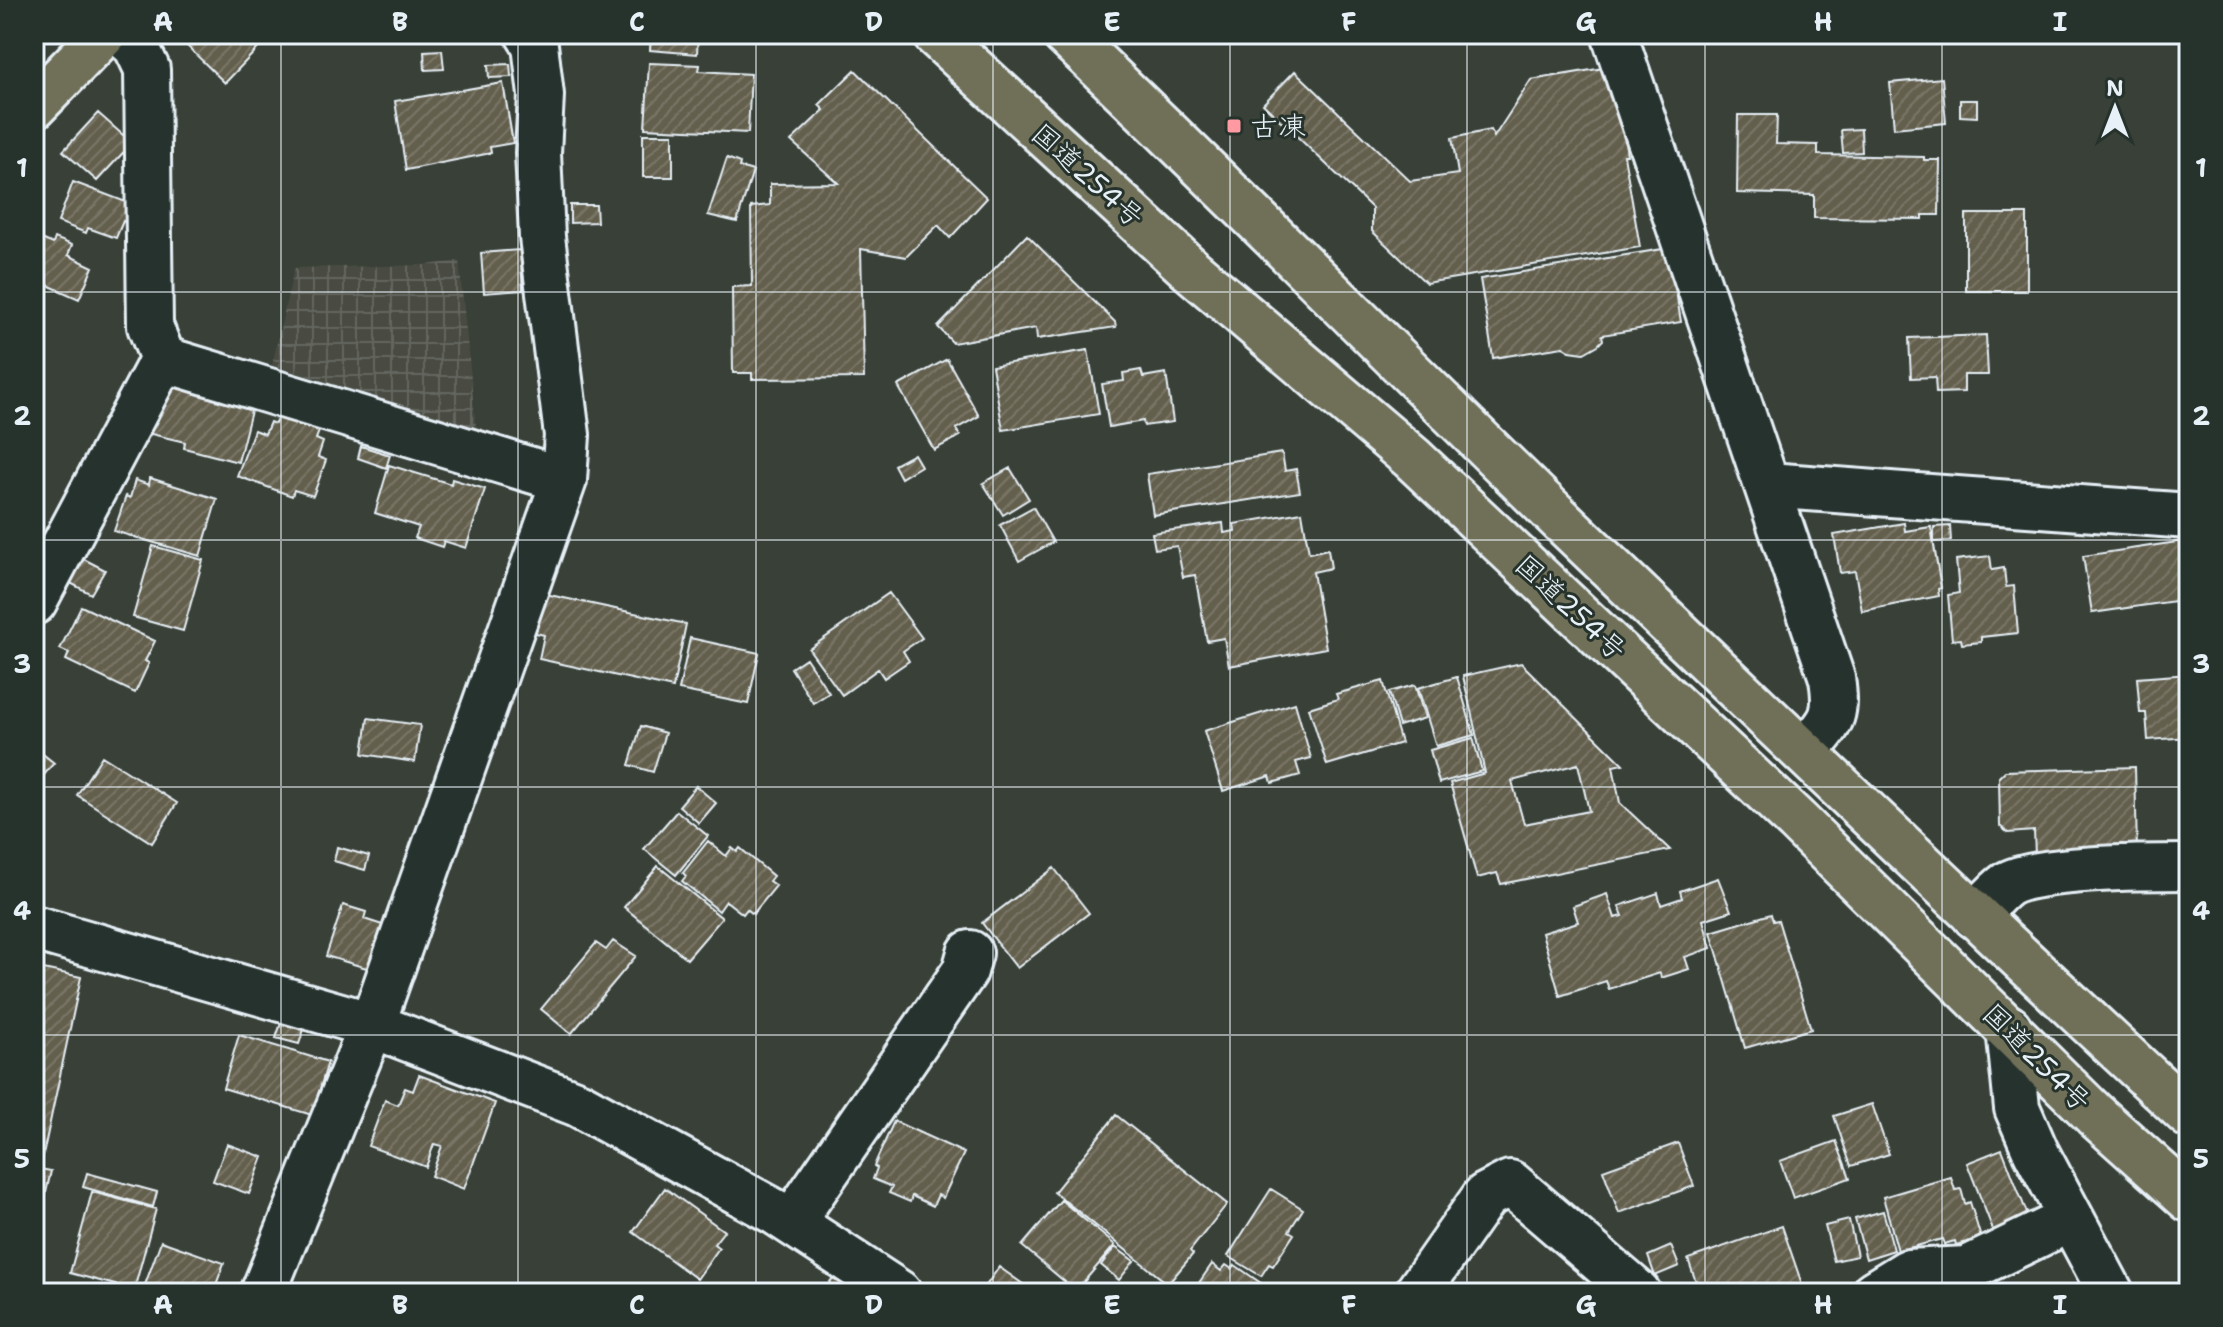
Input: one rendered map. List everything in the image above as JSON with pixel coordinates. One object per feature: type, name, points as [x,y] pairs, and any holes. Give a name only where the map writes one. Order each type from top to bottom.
[{"type":"main road","points":[[34,106],[104,34]]},
{"type":"main road","name":"国道254号","points":[[935,34],[1191,270],[1412,458],[1667,696],[2095,1115],[2189,1199]]},
{"type":"main road","name":"国道254号","points":[[1065,34],[1186,148],[1562,520],[1975,916],[2189,1115]]},
{"type":"street","points":[[34,602],[163,359],[150,326],[147,69],[136,46],[122,34]]},
{"type":"street","points":[[263,1293],[372,1025],[564,480],[567,435],[542,237],[538,153],[541,95],[535,45],[528,34]]},
{"type":"street","points":[[1614,34],[1832,678],[1836,703],[1832,720],[1805,752]]},
{"type":"street","points":[[163,359],[564,480]]},
{"type":"street","points":[[1768,485],[2189,516]]},
{"type":"street","points":[[1975,916],[2006,885],[2026,876],[2138,866],[2189,867]]},
{"type":"street","points":[[34,928],[372,1025],[578,1104],[792,1222],[899,1293]]},
{"type":"street","points":[[792,1222],[965,971],[970,953]]},
{"type":"street","points":[[2009,1028],[2017,1108],[2036,1152],[2111,1293]]},
{"type":"street","points":[[1417,1293],[1485,1196],[1510,1183],[1638,1293]]},
{"type":"street","points":[[1874,1293],[1908,1272],[1967,1269],[2071,1219]]},
{"type":"shaded area","points":[[459,261],[476,428],[272,365],[294,268],[426,265]]},
{"type":"building","points":[[184,34],[255,34],[264,42],[225,83],[180,39]]},
{"type":"building","points":[[609,34],[643,34],[643,40],[609,38]]},
{"type":"building","points":[[651,34],[698,34],[697,54],[650,50]]},
{"type":"building","points":[[442,50],[444,69],[425,70],[424,51]]},
{"type":"building","points":[[649,63],[700,65],[699,71],[751,74],[748,133],[645,128]]},
{"type":"building","points":[[510,64],[511,77],[489,78],[488,65]]},
{"type":"building","points":[[1610,67],[1620,126],[1632,124],[1635,147],[1626,148],[1627,155],[1624,155],[1640,247],[1426,283],[1372,231],[1372,208],[1263,104],[1295,71],[1410,181],[1458,174],[1452,138],[1491,130],[1494,137],[1531,80]]},
{"type":"building","points":[[855,70],[987,198],[950,238],[938,225],[906,257],[861,249],[864,378],[752,379],[752,373],[733,373],[732,287],[752,286],[751,207],[770,205],[770,184],[838,183],[791,141],[824,110],[819,105]]},
{"type":"building","points":[[1942,78],[1946,123],[1894,128],[1890,83]]},
{"type":"building","points":[[503,83],[513,143],[490,147],[491,153],[406,170],[395,101]]},
{"type":"building","points":[[1960,100],[1977,100],[1977,117],[1960,116]]},
{"type":"building","points":[[98,113],[132,143],[97,181],[63,151]]},
{"type":"building","points":[[1738,115],[1777,115],[1776,144],[1818,145],[1818,155],[1940,160],[1939,215],[1923,215],[1923,219],[1814,218],[1814,195],[1737,193]]},
{"type":"building","points":[[1861,129],[1862,152],[1843,153],[1841,130]]},
{"type":"building","points":[[643,134],[673,134],[673,177],[643,177]]},
{"type":"building","points":[[727,158],[740,163],[739,167],[753,171],[737,222],[708,215]]},
{"type":"building","points":[[73,182],[134,205],[127,223],[123,221],[116,238],[88,228],[86,233],[58,222]]},
{"type":"building","points":[[570,205],[596,205],[597,222],[570,223]]},
{"type":"building","points":[[1966,214],[2027,214],[2027,291],[1966,291]]},
{"type":"building","points":[[1027,235],[1115,322],[1116,327],[1037,339],[1036,328],[953,343],[938,327]]},
{"type":"building","points":[[37,237],[53,244],[55,238],[72,245],[68,255],[93,267],[79,299],[34,279],[34,243]]},
{"type":"building","points":[[1669,248],[1681,322],[1602,335],[1603,340],[1598,345],[1584,353],[1563,347],[1493,358],[1480,279]]},
{"type":"building","points":[[520,250],[523,290],[484,293],[481,253]]},
{"type":"building","points":[[1986,335],[1988,375],[1964,375],[1964,392],[1936,393],[1935,377],[1911,378],[1909,338]]},
{"type":"building","points":[[1088,350],[1099,414],[1003,430],[992,366]]},
{"type":"building","points":[[947,359],[979,416],[956,429],[960,436],[934,450],[898,386]]},
{"type":"building","points":[[1141,370],[1143,377],[1166,373],[1173,422],[1144,426],[1143,421],[1109,427],[1102,384],[1124,381],[1123,373]]},
{"type":"building","points":[[167,380],[253,403],[238,462],[184,448],[185,442],[147,433]]},
{"type":"building","points":[[280,410],[321,426],[316,439],[323,442],[318,457],[326,460],[313,496],[294,490],[292,496],[237,476],[254,430],[265,434],[270,422],[275,424]]},
{"type":"building","points":[[361,446],[390,455],[386,468],[358,458]]},
{"type":"building","points":[[1282,453],[1285,471],[1296,469],[1300,492],[1153,515],[1147,474]]},
{"type":"building","points":[[914,454],[921,466],[901,478],[894,465]]},
{"type":"building","points":[[389,465],[451,484],[452,479],[485,489],[466,548],[444,541],[442,547],[415,538],[419,527],[375,513]]},
{"type":"building","points":[[1010,468],[1029,499],[1003,515],[983,483]]},
{"type":"building","points":[[150,478],[217,499],[200,556],[114,531],[135,480],[149,485]]},
{"type":"building","points":[[1033,507],[1053,542],[1019,561],[1000,525]]},
{"type":"building","points":[[1302,512],[1309,553],[1328,549],[1331,568],[1313,572],[1326,648],[1229,666],[1224,638],[1207,641],[1195,575],[1183,577],[1177,546],[1155,549],[1152,533],[1223,523],[1224,533],[1235,531],[1234,524]]},
{"type":"building","points":[[1904,523],[1905,531],[1931,527],[1941,588],[1938,589],[1939,596],[1862,611],[1855,571],[1840,573],[1834,535]]},
{"type":"building","points":[[1950,526],[1951,541],[1934,542],[1934,527]]},
{"type":"building","points":[[2184,541],[2189,599],[2092,613],[2083,556]]},
{"type":"building","points":[[153,546],[203,560],[183,631],[133,617]]},
{"type":"building","points":[[74,554],[105,570],[91,594],[61,578]]},
{"type":"building","points":[[1990,556],[1992,570],[2004,568],[2006,587],[2014,586],[2018,633],[1981,637],[1981,642],[1962,644],[1961,639],[1952,640],[1948,595],[1959,593],[1956,560]]},
{"type":"building","points":[[889,593],[922,638],[903,651],[909,661],[884,678],[878,669],[842,695],[809,649]]},
{"type":"building","points":[[545,594],[686,624],[673,688],[539,659],[544,635],[532,632]]},
{"type":"building","points":[[81,606],[155,641],[135,693],[66,660],[69,653],[60,649]]},
{"type":"building","points":[[690,638],[759,653],[748,704],[679,690]]},
{"type":"building","points":[[806,658],[829,693],[813,703],[791,668]]},
{"type":"building","points":[[1521,663],[1623,764],[1613,766],[1620,803],[1670,850],[1501,884],[1497,873],[1477,878],[1450,783],[1485,773],[1463,676]],"holes":[[[1578,764],[1589,811],[1524,824],[1512,781]]]},
{"type":"building","points":[[2189,674],[2189,737],[2148,740],[2146,713],[2140,713],[2137,678]]},
{"type":"building","points":[[1457,677],[1474,735],[1436,746],[1418,688]]},
{"type":"building","points":[[1383,681],[1401,743],[1327,765],[1309,708],[1338,699],[1336,694]]},
{"type":"building","points":[[1415,685],[1425,718],[1399,726],[1389,692]]},
{"type":"building","points":[[1295,703],[1311,758],[1296,762],[1300,775],[1272,783],[1270,776],[1223,791],[1204,731]]},
{"type":"building","points":[[368,718],[420,725],[415,762],[363,754]]},
{"type":"building","points":[[641,726],[665,733],[653,772],[629,765]]},
{"type":"building","points":[[1473,738],[1482,771],[1439,783],[1430,750]]},
{"type":"building","points":[[34,747],[54,763],[34,787]]},
{"type":"building","points":[[102,756],[177,803],[152,843],[77,795]]},
{"type":"building","points":[[2135,767],[2137,851],[2035,855],[2034,831],[2008,833],[2000,826],[1999,777],[2005,771]]},
{"type":"building","points":[[696,786],[716,803],[699,823],[679,806]]},
{"type":"building","points":[[677,811],[708,836],[676,875],[644,849]]},
{"type":"building","points":[[708,841],[726,856],[732,848],[737,852],[740,848],[773,876],[769,881],[776,886],[753,914],[747,909],[743,914],[726,901],[719,911],[682,881],[686,876],[683,873]]},
{"type":"building","points":[[337,847],[369,856],[365,870],[334,861]]},
{"type":"building","points":[[658,866],[722,918],[687,959],[624,907]]},
{"type":"building","points":[[1054,868],[1089,913],[1017,968],[982,923]]},
{"type":"building","points":[[1718,878],[1731,911],[1703,920],[1711,948],[1685,957],[1689,969],[1661,978],[1660,973],[1609,989],[1606,981],[1560,996],[1542,933],[1578,922],[1573,906],[1607,894],[1615,918],[1623,916],[1619,906],[1658,893],[1661,905],[1682,898],[1680,891]]},
{"type":"building","points":[[343,905],[366,912],[364,919],[395,929],[377,971],[326,956]]},
{"type":"building","points":[[1771,914],[1773,921],[1778,920],[1811,1029],[1745,1048],[1711,932]]},
{"type":"building","points":[[613,941],[636,956],[571,1034],[541,1009],[596,943],[606,950]]},
{"type":"building","points":[[34,967],[81,977],[40,1169],[51,1171],[45,1197],[34,1195]]},
{"type":"building","points":[[281,1023],[304,1029],[299,1044],[276,1038]]},
{"type":"building","points":[[239,1035],[328,1062],[312,1115],[223,1088]]},
{"type":"building","points":[[419,1075],[495,1103],[464,1189],[431,1176],[442,1146],[434,1144],[426,1167],[368,1146],[385,1100],[398,1105],[405,1088],[413,1091]]},
{"type":"building","points":[[1872,1104],[1889,1154],[1851,1166],[1834,1116]]},
{"type":"building","points":[[1116,1115],[1227,1204],[1168,1284],[1054,1192]]},
{"type":"building","points":[[894,1121],[964,1153],[943,1198],[938,1195],[933,1206],[912,1196],[910,1202],[889,1193],[892,1187],[873,1179],[877,1168],[874,1166]]},
{"type":"building","points":[[1836,1141],[1850,1178],[1793,1198],[1780,1161]]},
{"type":"building","points":[[1678,1143],[1694,1186],[1619,1213],[1603,1170]]},
{"type":"building","points":[[227,1144],[263,1157],[249,1194],[213,1181]]},
{"type":"building","points":[[2002,1149],[2035,1234],[2000,1248],[1967,1163]]},
{"type":"building","points":[[87,1173],[157,1192],[153,1207],[83,1187]]},
{"type":"building","points":[[1951,1177],[1955,1190],[1961,1189],[1965,1204],[1970,1202],[1981,1238],[1956,1245],[1955,1241],[1944,1244],[1942,1239],[1898,1251],[1883,1197]]},
{"type":"building","points":[[665,1188],[724,1231],[714,1244],[719,1248],[697,1279],[633,1232]]},
{"type":"building","points":[[1271,1189],[1303,1209],[1289,1231],[1294,1234],[1273,1266],[1269,1264],[1261,1276],[1228,1256]]},
{"type":"building","points":[[92,1192],[156,1209],[134,1290],[70,1273]]},
{"type":"building","points":[[1061,1200],[1115,1245],[1076,1291],[1022,1246]]},
{"type":"building","points":[[1883,1211],[1894,1250],[1866,1259],[1855,1219]]},
{"type":"building","points":[[1849,1220],[1857,1256],[1834,1261],[1825,1226]]},
{"type":"building","points":[[1782,1226],[1804,1290],[1795,1293],[1700,1293],[1688,1259]]},
{"type":"building","points":[[161,1241],[224,1263],[213,1293],[142,1293]]},
{"type":"building","points":[[1671,1246],[1679,1266],[1655,1276],[1648,1256]]},
{"type":"building","points":[[1115,1247],[1134,1261],[1119,1280],[1101,1265]]},
{"type":"building","points":[[1212,1264],[1221,1271],[1226,1265],[1232,1269],[1235,1265],[1268,1288],[1265,1293],[1192,1293]]},
{"type":"building","points":[[999,1267],[1027,1287],[1023,1293],[981,1293]]},
{"type":"building","points":[[838,1271],[869,1293],[822,1293]]},
{"type":"place","name":"古凍","points":[[1234,126]]}]
